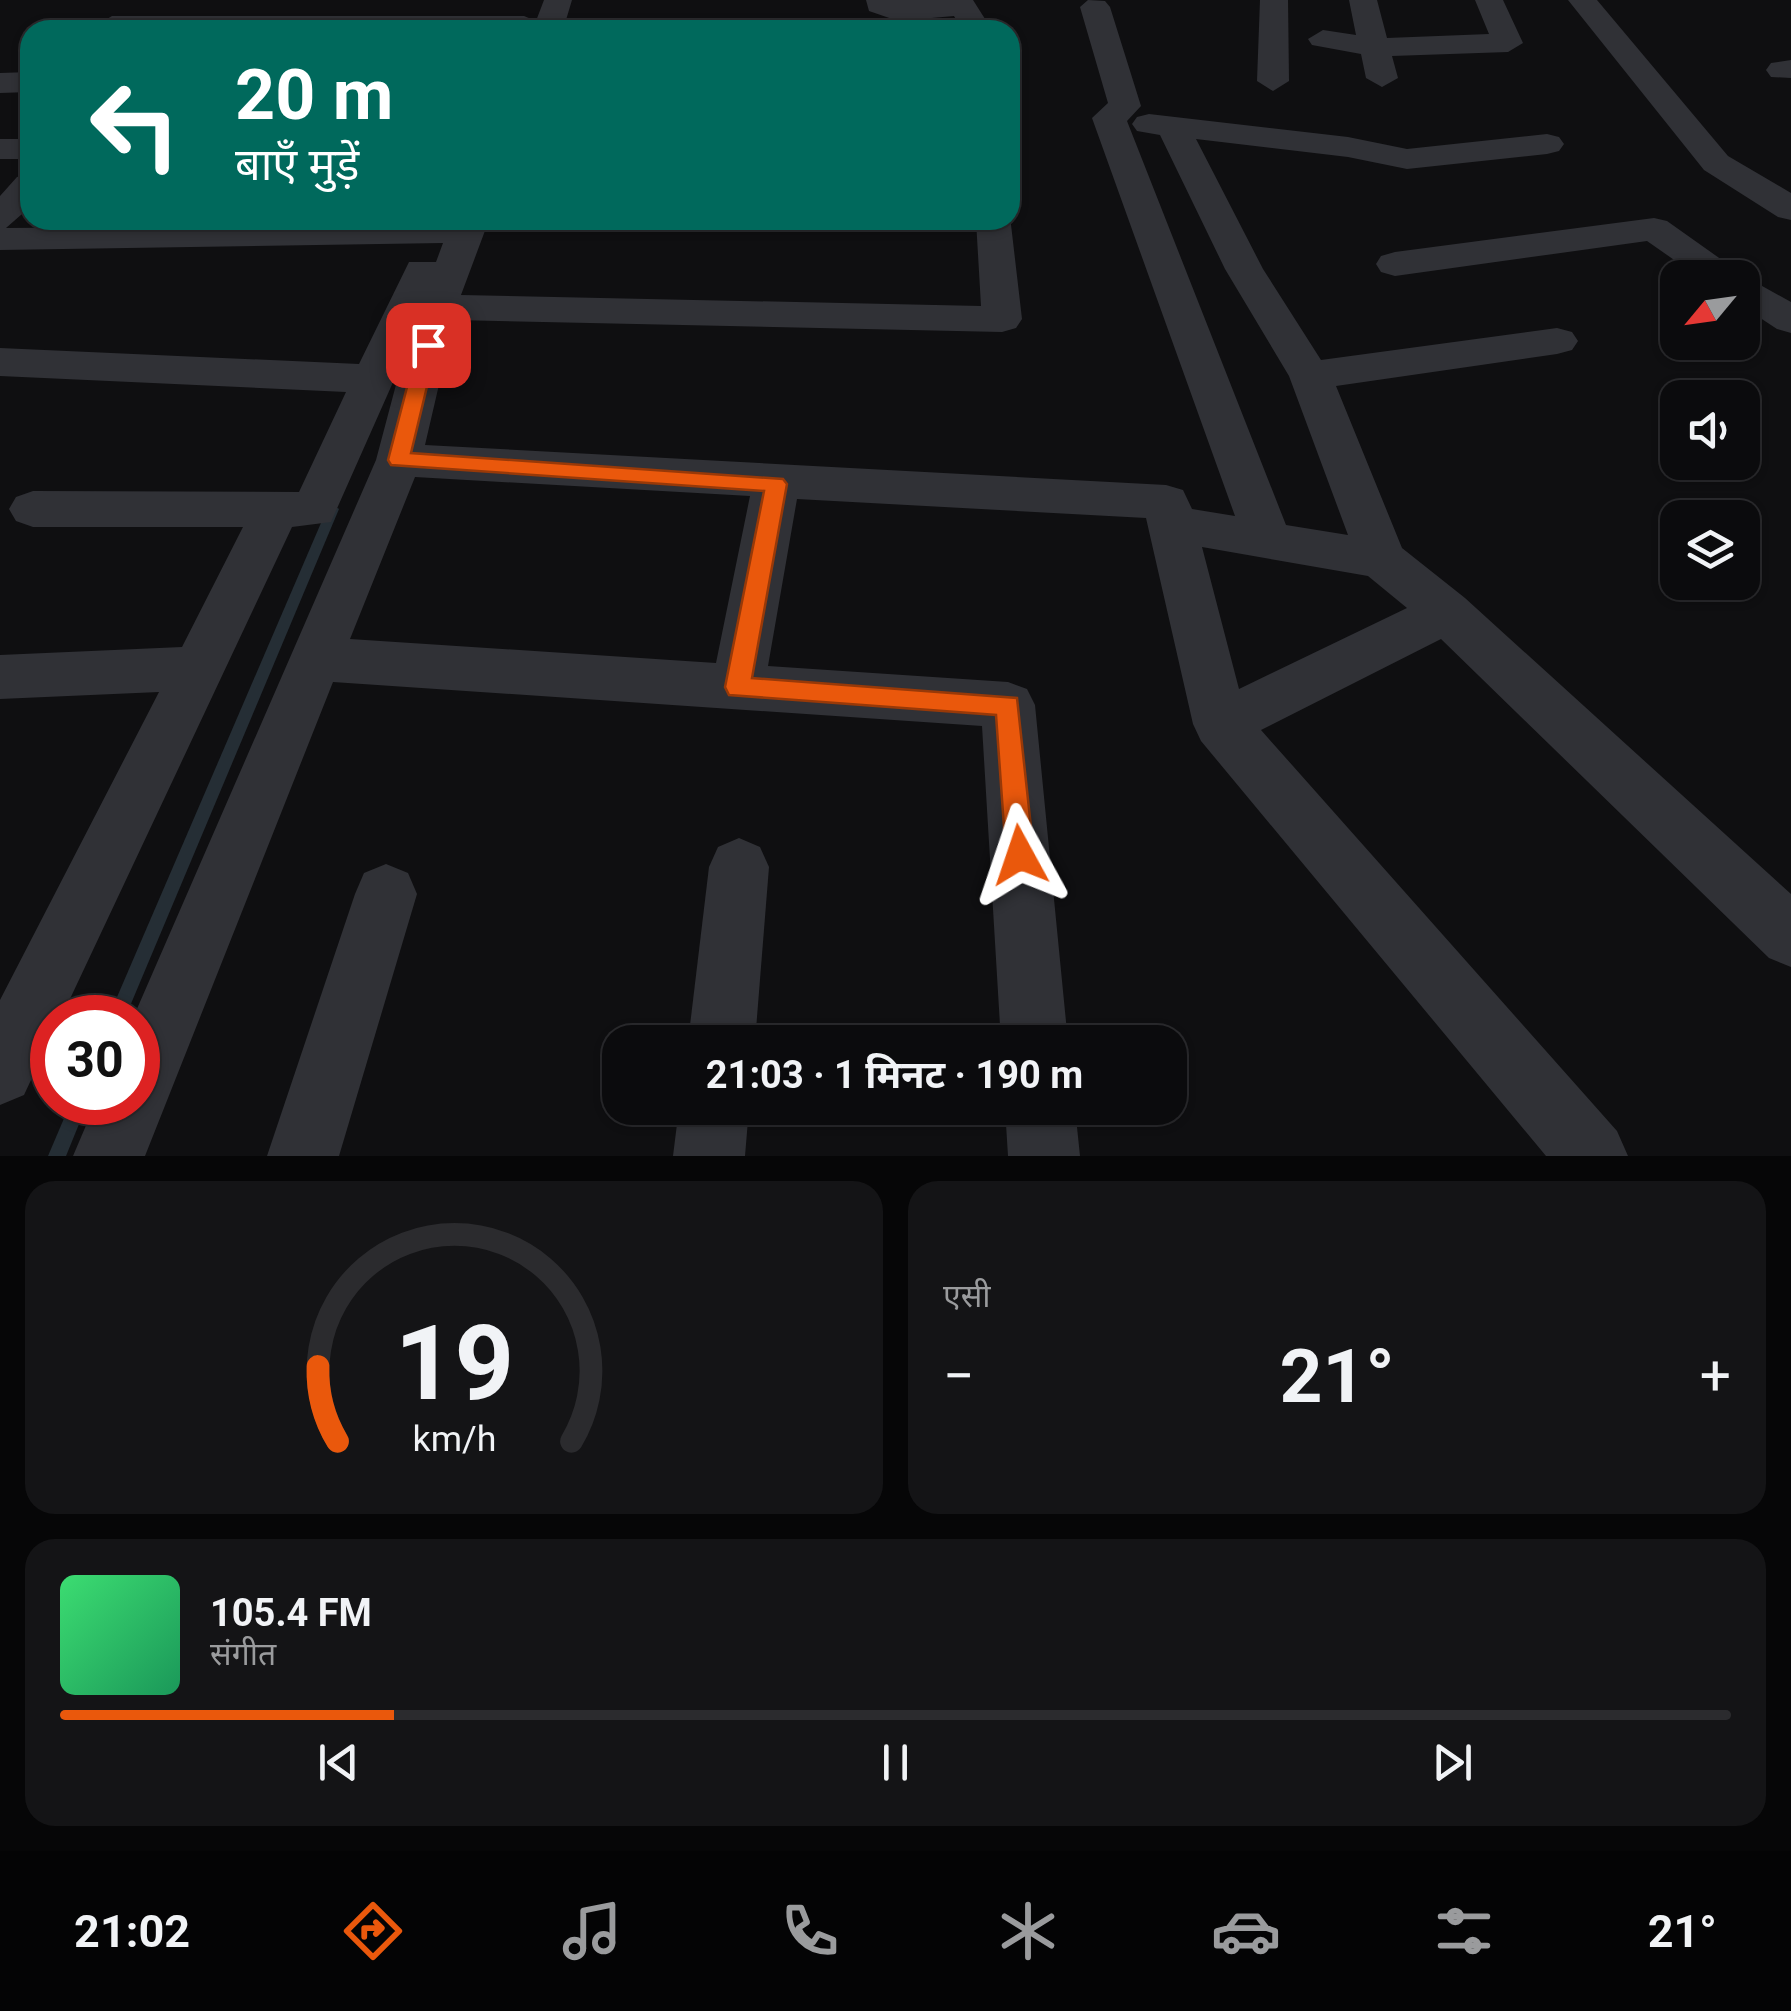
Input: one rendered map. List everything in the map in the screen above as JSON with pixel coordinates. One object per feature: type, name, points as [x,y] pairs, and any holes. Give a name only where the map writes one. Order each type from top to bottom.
[{"type":"street","points":[[534,20],[558,0]]},
{"type":"street","points":[[880,0],[879,5],[898,12],[963,6],[971,20]]},
{"type":"street","points":[[1272,81],[1274,0]]},
{"type":"street","points":[[1364,0],[1382,81]]},
{"type":"street","points":[[1323,39],[1376,47],[1508,43],[1489,0]]},
{"type":"street","points":[[1582,0],[1716,163],[1791,209]]},
{"type":"street","points":[[1095,7],[1125,106],[1109,118]]},
{"type":"street","points":[[1109,118],[1348,147],[1406,159],[1547,144]]},
{"type":"street","points":[[1109,118],[1268,540]]},
{"type":"street","points":[[1173,128],[1244,269],[1310,376],[1382,559],[1447,612],[1791,936]]},
{"type":"street","points":[[0,218],[20,195]]},
{"type":"street","points":[[1394,264],[1654,229],[1701,260]]},
{"type":"street","points":[[0,239],[271,230]]},
{"type":"street","points":[[33,510],[314,510],[449,230]]},
{"type":"street","points":[[160,1034],[399,460],[437,307],[451,230]]},
{"type":"street","points":[[437,307],[1002,319],[995,230]]},
{"type":"street","points":[[1760,300],[1791,320]]},
{"type":"street","points":[[1310,376],[1557,341]]},
{"type":"street","points":[[0,362],[374,379]]},
{"type":"street","points":[[399,460],[776,484],[1166,502],[1221,724],[1592,1156]]},
{"type":"street","points":[[738,687],[776,484]]},
{"type":"street","points":[[0,1071],[276,510]]},
{"type":"street","points":[[1172,524],[1382,559]]},
{"type":"street","points":[[1221,724],[1447,612]]},
{"type":"street","points":[[316,659],[1008,706],[1034,1025]]},
{"type":"street","points":[[0,677],[198,668]]},
{"type":"street","points":[[723,1025],[739,866]]},
{"type":"street","points":[[304,1156],[386,894]]},
{"type":"street","points":[[109,1156],[122,1125]]},
{"type":"street","points":[[709,1156],[712,1125]]},
{"type":"street","points":[[1041,1125],[1044,1156]]},
{"type":"waterway","points":[[126,995],[333,509]]},
{"type":"waterway","points":[[57,1156],[70,1125]]},
{"type":"route","points":[[428,345],[399,460],[776,484],[738,687],[1008,706],[1020,855]]}]
